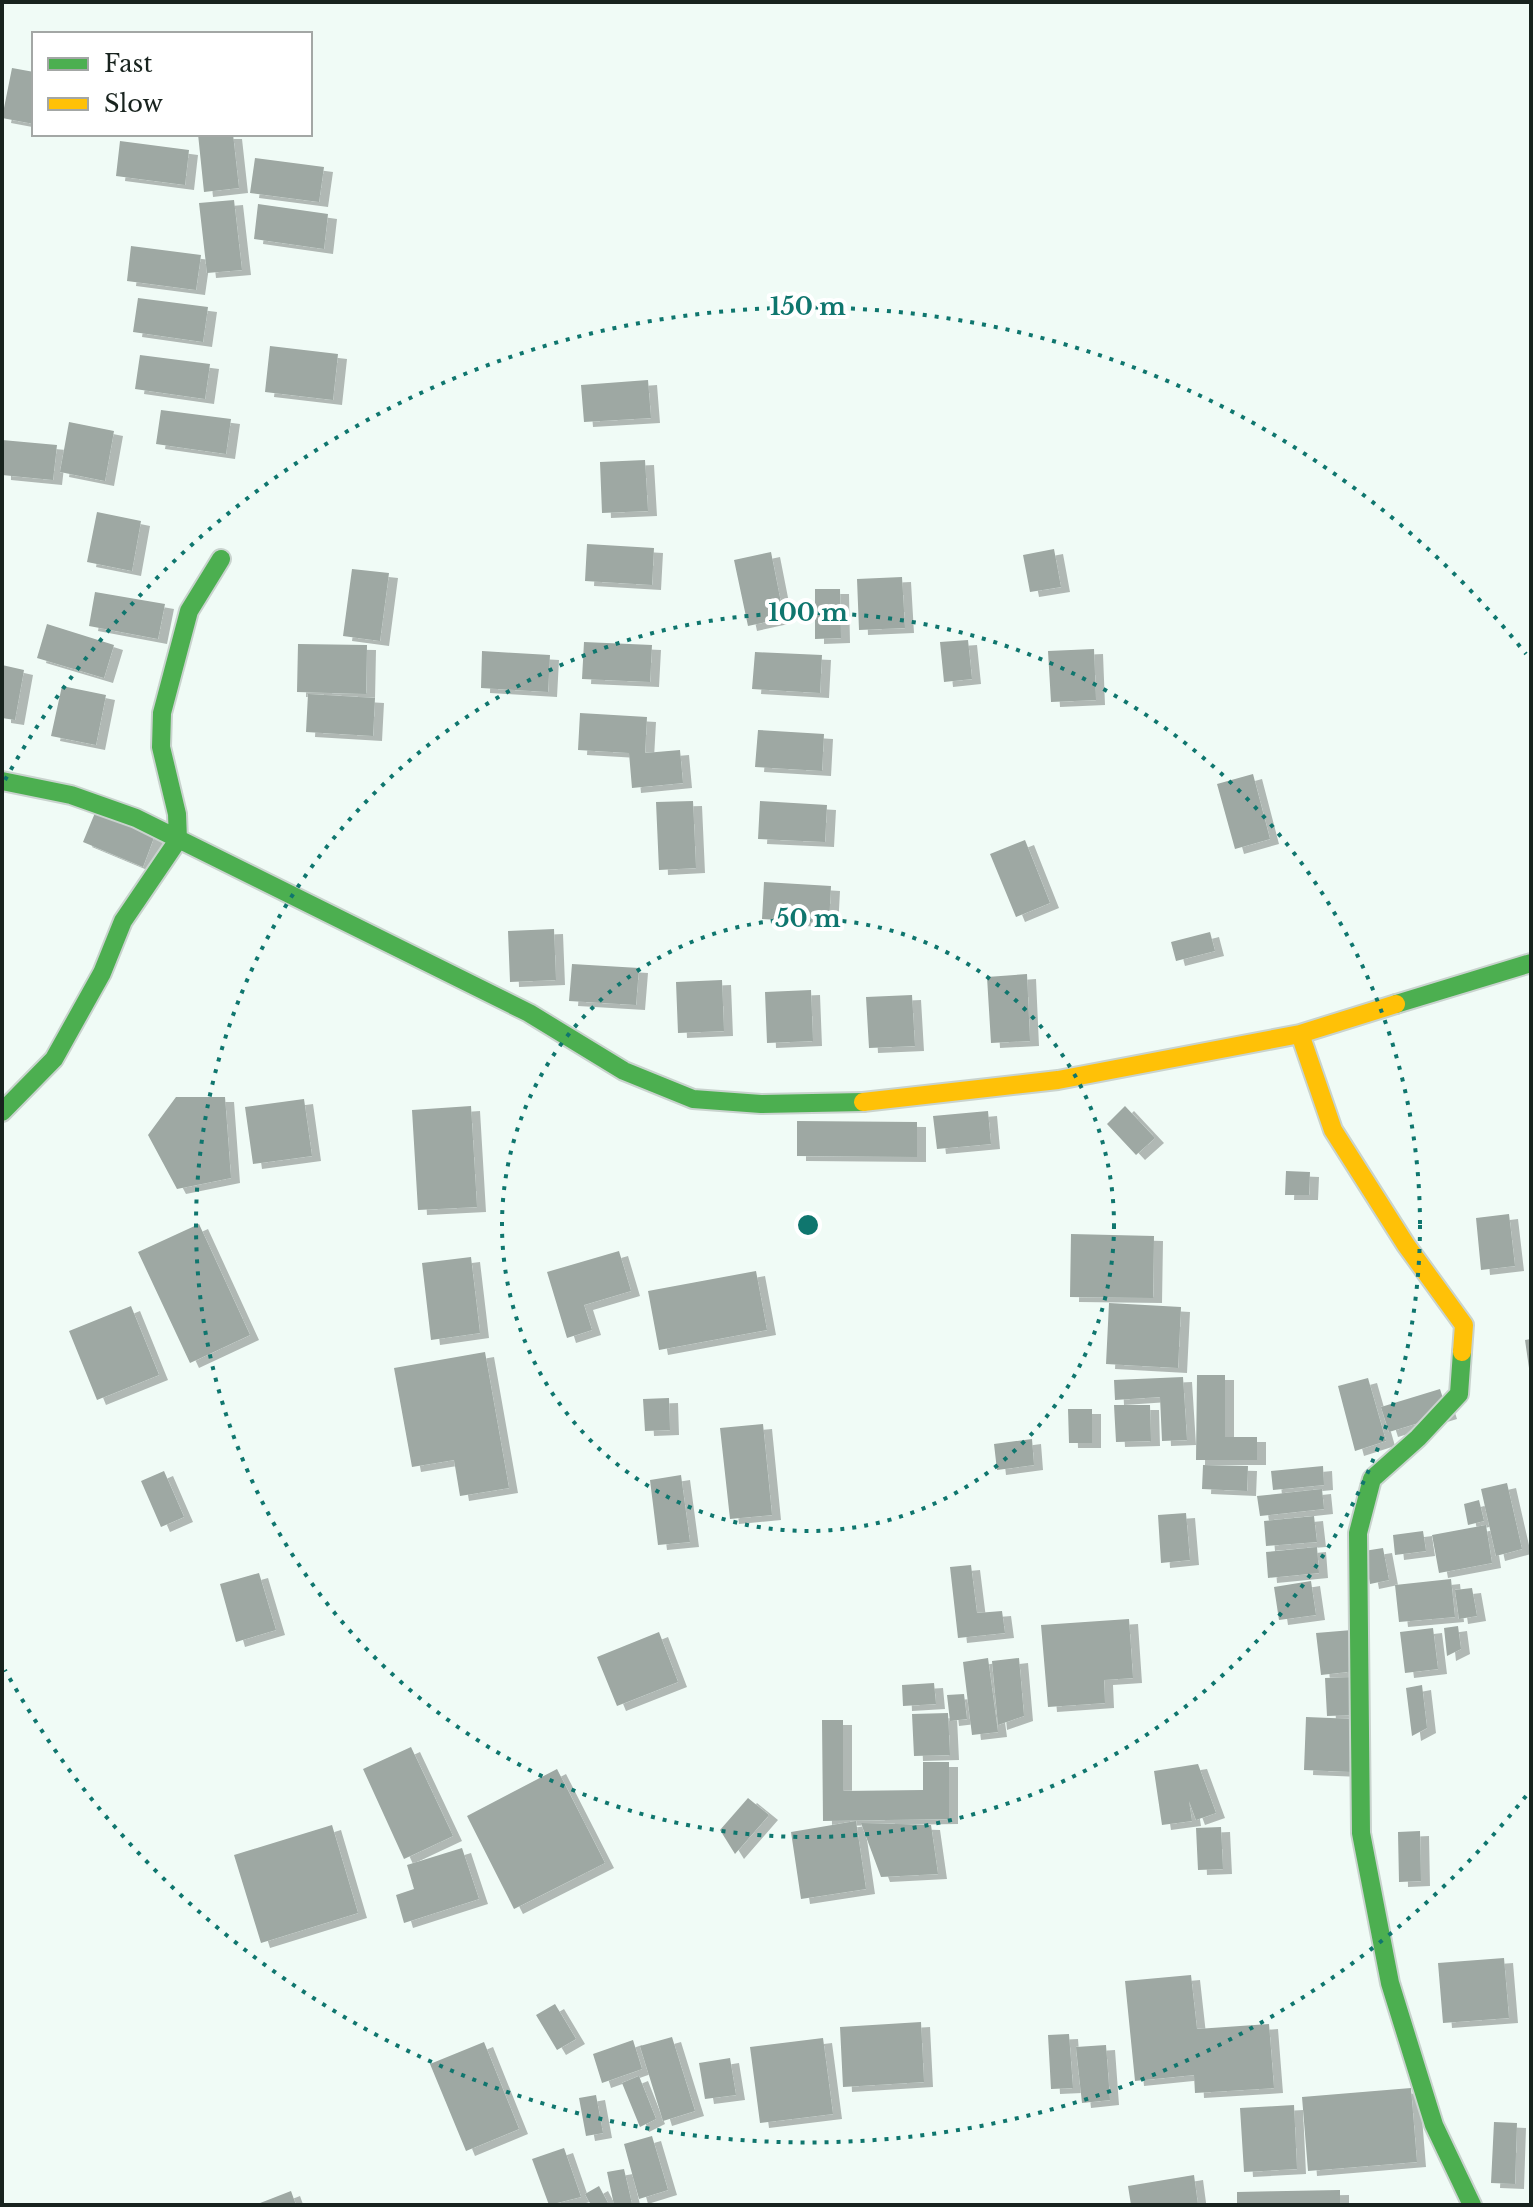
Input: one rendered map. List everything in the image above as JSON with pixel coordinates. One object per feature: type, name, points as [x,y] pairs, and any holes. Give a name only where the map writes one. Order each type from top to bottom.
[{"type":"street","points":[[2,1112],[54,1059],[102,973],[123,921],[178,840],[177,814],[161,747],[162,713],[189,611],[221,559]]},
{"type":"street","points":[[2,781],[62,790],[141,817],[178,840],[529,1013],[624,1071],[693,1099],[761,1104],[886,1102],[1058,1080],[1300,1034],[1531,963]]},
{"type":"street","points":[[1300,1034],[1333,1130],[1406,1245],[1464,1325],[1459,1394],[1418,1438],[1372,1479],[1358,1533],[1361,1833],[1390,1983],[1434,2125],[1472,2205]]},
{"type":"building","points":[[12,68],[32,72],[32,124],[2,118]]},
{"type":"building","points":[[198,136],[233,136],[239,188],[204,192]]},
{"type":"building","points":[[120,141],[189,150],[185,185],[116,176]]},
{"type":"building","points":[[255,158],[324,167],[319,202],[250,193]]},
{"type":"building","points":[[234,200],[242,270],[207,273],[199,203]]},
{"type":"building","points":[[258,204],[328,214],[324,249],[254,239]]},
{"type":"building","points":[[131,246],[201,255],[196,290],[127,281]]},
{"type":"building","points":[[138,298],[208,307],[203,342],[133,332]]},
{"type":"building","points":[[270,346],[338,354],[333,400],[265,392]]},
{"type":"building","points":[[140,355],[210,364],[205,399],[135,389]]},
{"type":"building","points":[[648,380],[651,418],[584,422],[581,385]]},
{"type":"building","points":[[161,410],[231,419],[226,454],[156,444]]},
{"type":"building","points":[[69,422],[114,431],[105,481],[60,472]]},
{"type":"building","points":[[2,440],[57,445],[53,480],[2,475]]},
{"type":"building","points":[[645,460],[648,511],[602,513],[600,462]]},
{"type":"building","points":[[97,512],[141,521],[132,571],[87,562]]},
{"type":"building","points":[[587,544],[654,548],[652,585],[585,581]]},
{"type":"building","points":[[1054,549],[1061,587],[1030,592],[1023,555]]},
{"type":"building","points":[[771,552],[784,618],[748,626],[734,560]]},
{"type":"building","points":[[352,569],[389,573],[380,641],[343,636]]},
{"type":"building","points":[[902,577],[905,628],[859,630],[857,579]]},
{"type":"building","points":[[815,589],[840,589],[841,638],[815,639]]},
{"type":"building","points":[[95,592],[165,604],[158,639],[89,626]]},
{"type":"building","points":[[47,624],[114,645],[104,678],[37,658]]},
{"type":"building","points":[[968,640],[972,679],[944,682],[940,642]]},
{"type":"building","points":[[584,642],[652,645],[650,682],[582,679]]},
{"type":"building","points":[[298,644],[367,645],[366,694],[297,692]]},
{"type":"building","points":[[1094,649],[1096,700],[1051,702],[1048,651]]},
{"type":"building","points":[[482,651],[550,655],[548,692],[481,688]]},
{"type":"building","points":[[755,652],[822,655],[820,693],[752,689]]},
{"type":"building","points":[[2,665],[24,670],[15,720],[2,718]]},
{"type":"building","points":[[62,686],[106,695],[96,745],[51,736]]},
{"type":"building","points":[[308,694],[375,698],[373,736],[306,732]]},
{"type":"building","points":[[580,713],[647,717],[645,753],[680,750],[683,783],[632,788],[629,753],[578,750]]},
{"type":"building","points":[[758,730],[824,734],[822,771],[755,767]]},
{"type":"building","points":[[1253,774],[1270,839],[1235,849],[1217,784]]},
{"type":"building","points":[[693,801],[696,868],[659,870],[656,802]]},
{"type":"building","points":[[760,801],[827,805],[825,842],[758,839]]},
{"type":"building","points":[[97,808],[156,832],[143,867],[83,842]]},
{"type":"building","points":[[1025,840],[1050,903],[1016,917],[990,854]]},
{"type":"building","points":[[764,882],[831,886],[829,923],[762,919]]},
{"type":"building","points":[[554,929],[556,980],[510,982],[508,931]]},
{"type":"building","points":[[1210,932],[1215,951],[1176,961],[1171,942]]},
{"type":"building","points":[[572,964],[639,968],[636,1005],[569,1001]]},
{"type":"building","points":[[1027,974],[1030,1041],[991,1043],[987,977]]},
{"type":"building","points":[[722,980],[724,1031],[678,1033],[676,982]]},
{"type":"building","points":[[811,990],[813,1041],[767,1043],[765,992]]},
{"type":"building","points":[[912,995],[915,1046],[869,1048],[866,997]]},
{"type":"building","points":[[176,1097],[225,1097],[231,1178],[177,1189],[148,1135]]},
{"type":"building","points":[[304,1099],[312,1156],[253,1164],[245,1107]]},
{"type":"building","points":[[471,1106],[477,1207],[418,1210],[412,1110]]},
{"type":"building","points":[[1125,1106],[1155,1138],[1136,1155],[1107,1124]]},
{"type":"building","points":[[988,1111],[991,1144],[937,1149],[933,1116]]},
{"type":"building","points":[[797,1121],[917,1122],[917,1157],[797,1156]]},
{"type":"building","points":[[1286,1171],[1310,1172],[1309,1195],[1285,1195]]},
{"type":"building","points":[[1509,1214],[1515,1266],[1481,1270],[1476,1218]]},
{"type":"building","points":[[199,1224],[250,1335],[190,1363],[138,1252]]},
{"type":"building","points":[[1071,1234],[1154,1236],[1153,1298],[1070,1297]]},
{"type":"building","points":[[619,1251],[631,1291],[584,1305],[592,1330],[567,1338],[547,1272]]},
{"type":"building","points":[[471,1257],[480,1333],[431,1340],[422,1263]]},
{"type":"building","points":[[756,1271],[767,1330],[659,1350],[648,1291]]},
{"type":"building","points":[[1109,1303],[1181,1307],[1178,1368],[1106,1364]]},
{"type":"building","points":[[131,1306],[159,1375],[97,1400],[69,1331]]},
{"type":"building","points":[[1531,1339],[1531,1368],[1529,1368],[1525,1340]]},
{"type":"building","points":[[485,1352],[509,1488],[460,1496],[454,1460],[412,1467],[394,1368]]},
{"type":"building","points":[[1197,1375],[1225,1375],[1225,1437],[1257,1437],[1257,1460],[1196,1460]]},
{"type":"building","points":[[1183,1377],[1187,1440],[1162,1441],[1160,1397],[1115,1400],[1114,1380]]},
{"type":"building","points":[[1368,1378],[1386,1441],[1355,1451],[1338,1386]]},
{"type":"building","points":[[1440,1389],[1448,1414],[1389,1432],[1381,1407]]},
{"type":"building","points":[[669,1398],[670,1430],[645,1431],[643,1399]]},
{"type":"building","points":[[1114,1405],[1150,1405],[1151,1441],[1116,1442]]},
{"type":"building","points":[[1068,1409],[1092,1409],[1092,1443],[1069,1443]]},
{"type":"building","points":[[763,1424],[772,1515],[730,1519],[720,1428]]},
{"type":"building","points":[[1032,1439],[1034,1465],[997,1470],[994,1444]]},
{"type":"building","points":[[1203,1465],[1248,1466],[1247,1491],[1202,1489]]},
{"type":"building","points":[[1323,1466],[1324,1485],[1273,1490],[1271,1471]]},
{"type":"building","points":[[164,1471],[184,1517],[161,1527],[141,1481]]},
{"type":"building","points":[[681,1475],[690,1542],[658,1545],[650,1480]]},
{"type":"building","points":[[1507,1483],[1522,1549],[1496,1556],[1481,1489]]},
{"type":"building","points":[[1322,1489],[1324,1509],[1260,1516],[1257,1496]]},
{"type":"building","points":[[1479,1500],[1484,1521],[1468,1525],[1464,1504]]},
{"type":"building","points":[[1186,1513],[1190,1560],[1161,1563],[1158,1515]]},
{"type":"building","points":[[1314,1516],[1317,1542],[1266,1546],[1264,1521]]},
{"type":"building","points":[[1486,1525],[1492,1563],[1439,1573],[1432,1535]]},
{"type":"building","points":[[1423,1531],[1426,1551],[1395,1555],[1393,1535]]},
{"type":"building","points":[[1317,1547],[1319,1573],[1268,1578],[1266,1552]]},
{"type":"building","points":[[1383,1548],[1389,1580],[1370,1584],[1364,1551]]},
{"type":"building","points":[[971,1565],[977,1613],[1002,1611],[1005,1633],[958,1638],[950,1567]]},
{"type":"building","points":[[259,1573],[276,1630],[236,1642],[220,1584]]},
{"type":"building","points":[[1451,1579],[1455,1617],[1399,1622],[1395,1585]]},
{"type":"building","points":[[1311,1581],[1316,1615],[1279,1620],[1274,1587]]},
{"type":"building","points":[[1472,1588],[1477,1616],[1459,1619],[1455,1590]]},
{"type":"building","points":[[1129,1619],[1133,1678],[1104,1680],[1105,1703],[1048,1707],[1041,1625]]},
{"type":"building","points":[[1458,1626],[1461,1649],[1447,1656],[1444,1628]]},
{"type":"building","points":[[1433,1628],[1438,1669],[1405,1673],[1400,1632]]},
{"type":"building","points":[[1352,1630],[1356,1671],[1321,1675],[1316,1633]]},
{"type":"building","points":[[659,1632],[678,1682],[617,1706],[597,1657]]},
{"type":"building","points":[[988,1658],[998,1732],[972,1735],[963,1662]]},
{"type":"building","points":[[1019,1658],[1024,1716],[998,1725],[992,1661]]},
{"type":"building","points":[[1355,1677],[1356,1715],[1327,1716],[1325,1678]]},
{"type":"building","points":[[934,1683],[936,1704],[903,1706],[902,1685]]},
{"type":"building","points":[[1422,1685],[1427,1728],[1412,1736],[1406,1688]]},
{"type":"building","points":[[964,1694],[967,1719],[950,1721],[947,1695]]},
{"type":"building","points":[[948,1713],[950,1755],[914,1756],[912,1714]]},
{"type":"building","points":[[1306,1717],[1355,1719],[1352,1772],[1304,1770]]},
{"type":"building","points":[[822,1720],[843,1720],[843,1791],[923,1790],[923,1762],[949,1762],[949,1819],[823,1821]]},
{"type":"building","points":[[411,1747],[453,1836],[404,1859],[363,1769]]},
{"type":"building","points":[[1198,1764],[1216,1813],[1196,1820],[1189,1801],[1192,1821],[1162,1825],[1154,1771]]},
{"type":"building","points":[[557,1769],[605,1863],[514,1909],[467,1816]]},
{"type":"building","points":[[748,1798],[769,1815],[735,1854],[720,1830]]},
{"type":"building","points":[[856,1821],[866,1889],[801,1899],[791,1832]]},
{"type":"building","points":[[861,1823],[931,1825],[938,1874],[881,1877]]},
{"type":"building","points":[[332,1825],[358,1913],[261,1943],[234,1855]]},
{"type":"building","points":[[1221,1827],[1223,1869],[1198,1870],[1196,1828]]},
{"type":"building","points":[[1420,1831],[1421,1881],[1399,1882],[1398,1832]]},
{"type":"building","points":[[462,1848],[479,1899],[404,1923],[396,1895],[414,1889],[407,1865]]},
{"type":"building","points":[[1504,1958],[1509,2018],[1443,2023],[1438,1963]]},
{"type":"building","points":[[1191,1975],[1197,2029],[1269,2024],[1274,2088],[1195,2093],[1194,2075],[1135,2081],[1125,1981]]},
{"type":"building","points":[[555,2004],[576,2039],[557,2050],[536,2015]]},
{"type":"building","points":[[921,2022],[924,2082],[843,2087],[840,2027]]},
{"type":"building","points":[[1069,2034],[1073,2088],[1051,2089],[1048,2035]]},
{"type":"building","points":[[672,2037],[695,2111],[663,2121],[640,2046]]},
{"type":"building","points":[[823,2038],[833,2114],[760,2123],[750,2047]]},
{"type":"building","points":[[633,2040],[642,2069],[602,2083],[593,2054]]},
{"type":"building","points":[[484,2042],[519,2129],[466,2151],[430,2064]]},
{"type":"building","points":[[1106,2045],[1110,2100],[1082,2103],[1076,2047]]},
{"type":"building","points":[[730,2058],[736,2095],[705,2099],[699,2063]]},
{"type":"building","points":[[639,2076],[656,2119],[640,2127],[622,2083]]},
{"type":"building","points":[[1411,2088],[1417,2162],[1308,2171],[1302,2097]]},
{"type":"building","points":[[596,2095],[603,2133],[586,2136],[579,2098]]},
{"type":"building","points":[[1294,2105],[1297,2169],[1244,2172],[1240,2108]]},
{"type":"building","points":[[1494,2122],[1517,2123],[1515,2184],[1491,2183]]},
{"type":"building","points":[[652,2136],[668,2190],[639,2199],[624,2144]]},
{"type":"building","points":[[564,2148],[581,2197],[549,2205],[532,2159]]},
{"type":"building","points":[[624,2169],[632,2204],[614,2205],[607,2172]]},
{"type":"building","points":[[1194,2175],[1198,2205],[1131,2205],[1128,2186]]},
{"type":"building","points":[[599,2186],[609,2205],[591,2205],[585,2194]]},
{"type":"building","points":[[1340,2190],[1340,2205],[1237,2205],[1237,2192]]},
{"type":"building","points":[[291,2191],[296,2205],[255,2205]]},
{"type":"traffic: fast","points":[[2,1112],[54,1059],[102,973],[123,921],[178,840],[177,814],[161,747],[162,713],[189,611],[221,559]]},
{"type":"traffic: fast","points":[[2,781],[71,795],[136,818],[529,1013],[624,1071],[693,1099],[761,1104],[863,1102]]},
{"type":"traffic: fast","points":[[1396,1004],[1531,963]]},
{"type":"traffic: fast","points":[[1462,1352],[1459,1394],[1418,1438],[1372,1479],[1358,1533],[1361,1833],[1390,1983],[1434,2125],[1472,2205]]},
{"type":"traffic: slow","points":[[863,1102],[1058,1080],[1300,1034],[1396,1004]]},
{"type":"traffic: slow","points":[[1300,1034],[1333,1130],[1406,1245],[1464,1325],[1462,1352]]}]
